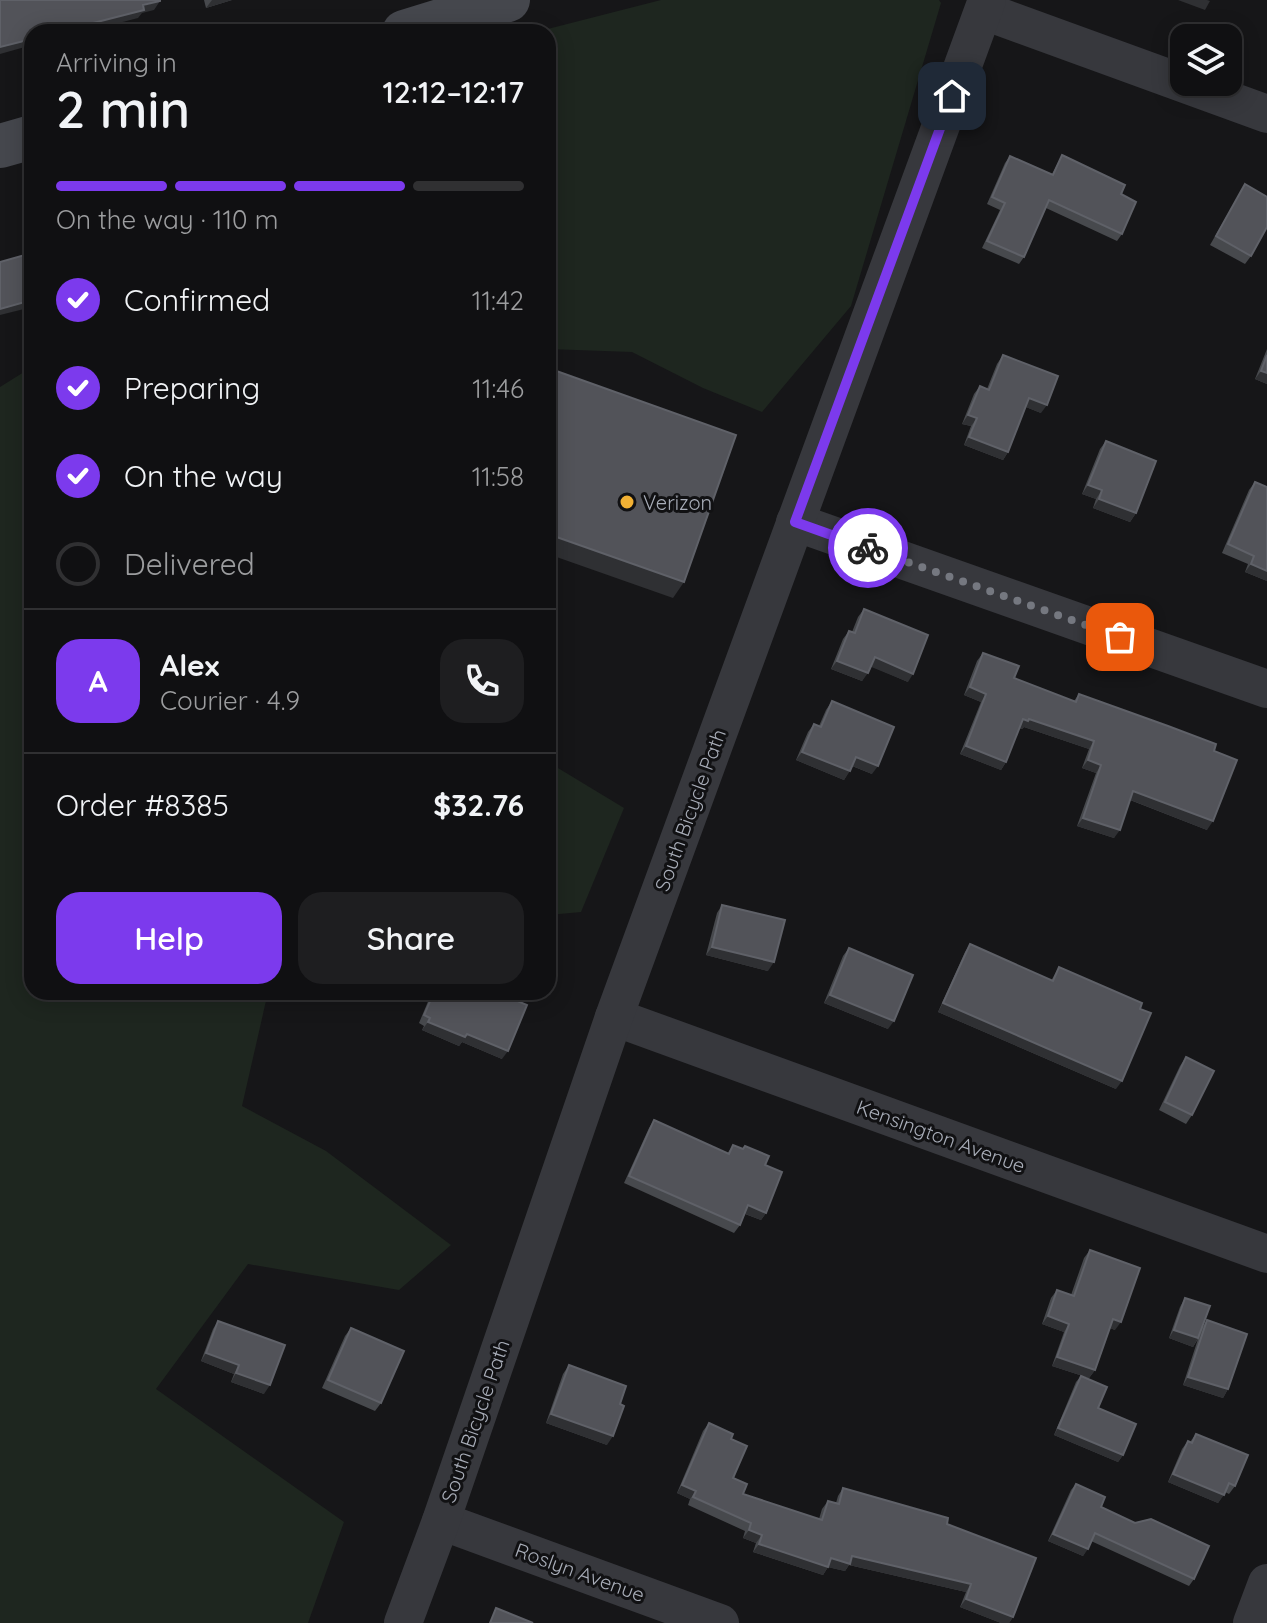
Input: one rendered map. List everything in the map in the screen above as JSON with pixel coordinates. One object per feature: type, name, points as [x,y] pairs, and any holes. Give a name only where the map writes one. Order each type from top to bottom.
[{"type":"street","points":[[430,24],[508,0]]},
{"type":"street","points":[[985,6],[1267,114]]},
{"type":"street","name":"South Bicycle Path","points":[[403,1623],[614,1017],[985,6]]},
{"type":"street","points":[[0,146],[24,139]]},
{"type":"street","points":[[795,522],[1267,689]]},
{"type":"street","name":"Kensington Avenue","points":[[614,1017],[1267,1254]]},
{"type":"street","name":"Roslyn Avenue","points":[[441,1521],[720,1623]]},
{"type":"street","points":[[1252,1623],[1267,1583]]},
{"type":"shaded area","points":[[661,0],[939,0],[941,3],[851,306],[762,412],[703,388],[632,352],[556,349],[556,27]]},
{"type":"shaded area","points":[[24,372],[24,1000],[266,1000],[242,1106],[326,1151],[451,1245],[399,1290],[248,1264],[156,1389],[344,1522],[308,1623],[0,1623],[0,387]]},
{"type":"shaded area","points":[[556,767],[624,808],[581,912],[556,914]]},
{"type":"building","points":[[0,0],[160,0],[143,5],[144,10],[89,24],[24,24],[24,41],[0,47]]},
{"type":"building","points":[[1062,155],[1125,185],[1121,194],[1136,202],[1122,234],[1049,200],[1024,257],[987,241],[1005,203],[992,197],[1010,156],[1053,175]]},
{"type":"building","points":[[1245,184],[1267,197],[1267,227],[1251,256],[1216,236]]},
{"type":"building","points":[[24,255],[24,302],[0,309],[0,262]]},
{"type":"building","points":[[1003,355],[1058,376],[1047,405],[1029,398],[1008,452],[969,437],[977,418],[968,415],[980,386],[989,390]]},
{"type":"building","points":[[1267,355],[1267,373],[1261,371]]},
{"type":"building","name":"Verizon","points":[[556,371],[736,435],[684,582],[556,537]]},
{"type":"building","points":[[1106,441],[1156,461],[1136,513],[1099,499],[1102,490],[1088,485]]},
{"type":"building","points":[[1255,482],[1267,487],[1267,571],[1251,564],[1254,556],[1228,544]]},
{"type":"building","points":[[864,609],[928,635],[913,674],[875,657],[868,673],[837,661],[849,631],[855,633]]},
{"type":"building","points":[[983,653],[1019,666],[1014,678],[1076,702],[1079,694],[1216,744],[1214,751],[1237,760],[1213,821],[1133,791],[1120,830],[1083,818],[1101,765],[1088,760],[1094,741],[1029,719],[1023,719],[1006,762],[966,746],[986,694],[970,687]]},
{"type":"building","points":[[832,701],[894,727],[878,766],[856,757],[850,771],[802,752],[814,724],[821,727]]},
{"type":"building","points":[[722,905],[785,920],[774,962],[712,947]]},
{"type":"building","points":[[970,944],[1053,981],[1059,967],[1142,1003],[1140,1009],[1151,1013],[1122,1081],[943,1003]]},
{"type":"building","points":[[849,948],[913,975],[894,1021],[830,995]]},
{"type":"building","points":[[431,1000],[515,1000],[527,1005],[508,1051],[428,1022],[430,1018],[424,1015]]},
{"type":"building","points":[[1186,1057],[1214,1071],[1192,1115],[1165,1102]]},
{"type":"building","points":[[654,1120],[729,1154],[733,1145],[743,1149],[745,1146],[769,1156],[765,1165],[782,1172],[766,1213],[748,1205],[740,1225],[629,1176]]},
{"type":"building","points":[[1090,1250],[1140,1268],[1121,1322],[1113,1319],[1095,1370],[1057,1357],[1069,1324],[1048,1316],[1057,1290],[1074,1296]]},
{"type":"building","points":[[1185,1298],[1210,1306],[1198,1338],[1174,1330]]},
{"type":"building","points":[[1207,1320],[1247,1334],[1228,1389],[1188,1377]]},
{"type":"building","points":[[218,1321],[285,1345],[270,1385],[236,1373],[239,1365],[206,1353]]},
{"type":"building","points":[[351,1328],[404,1351],[381,1403],[328,1380]]},
{"type":"building","points":[[569,1365],[626,1386],[620,1404],[624,1406],[613,1436],[551,1414]]},
{"type":"building","points":[[1081,1376],[1107,1387],[1098,1408],[1136,1424],[1123,1455],[1058,1428]]},
{"type":"building","points":[[709,1423],[733,1434],[731,1439],[747,1446],[733,1478],[747,1484],[743,1494],[822,1520],[828,1501],[839,1504],[843,1488],[948,1518],[947,1524],[1036,1558],[1013,1617],[966,1599],[971,1584],[852,1556],[850,1564],[831,1558],[828,1567],[759,1544],[762,1535],[749,1530],[751,1523],[693,1497],[696,1491],[682,1485]]},
{"type":"building","points":[[1196,1434],[1248,1455],[1235,1486],[1229,1483],[1224,1495],[1173,1474],[1188,1441],[1192,1443]]},
{"type":"building","points":[[1076,1484],[1105,1497],[1101,1507],[1135,1523],[1151,1519],[1209,1546],[1194,1579],[1095,1533],[1088,1549],[1053,1534]]},
{"type":"building","points":[[496,1608],[533,1623],[490,1623]]},
{"type":"way so far","points":[[868,548],[1120,637]]},
{"type":"place","name":"Verizon","points":[[627,502]]},
{"type":"route","points":[[868,548],[795,522],[952,96]]}]
